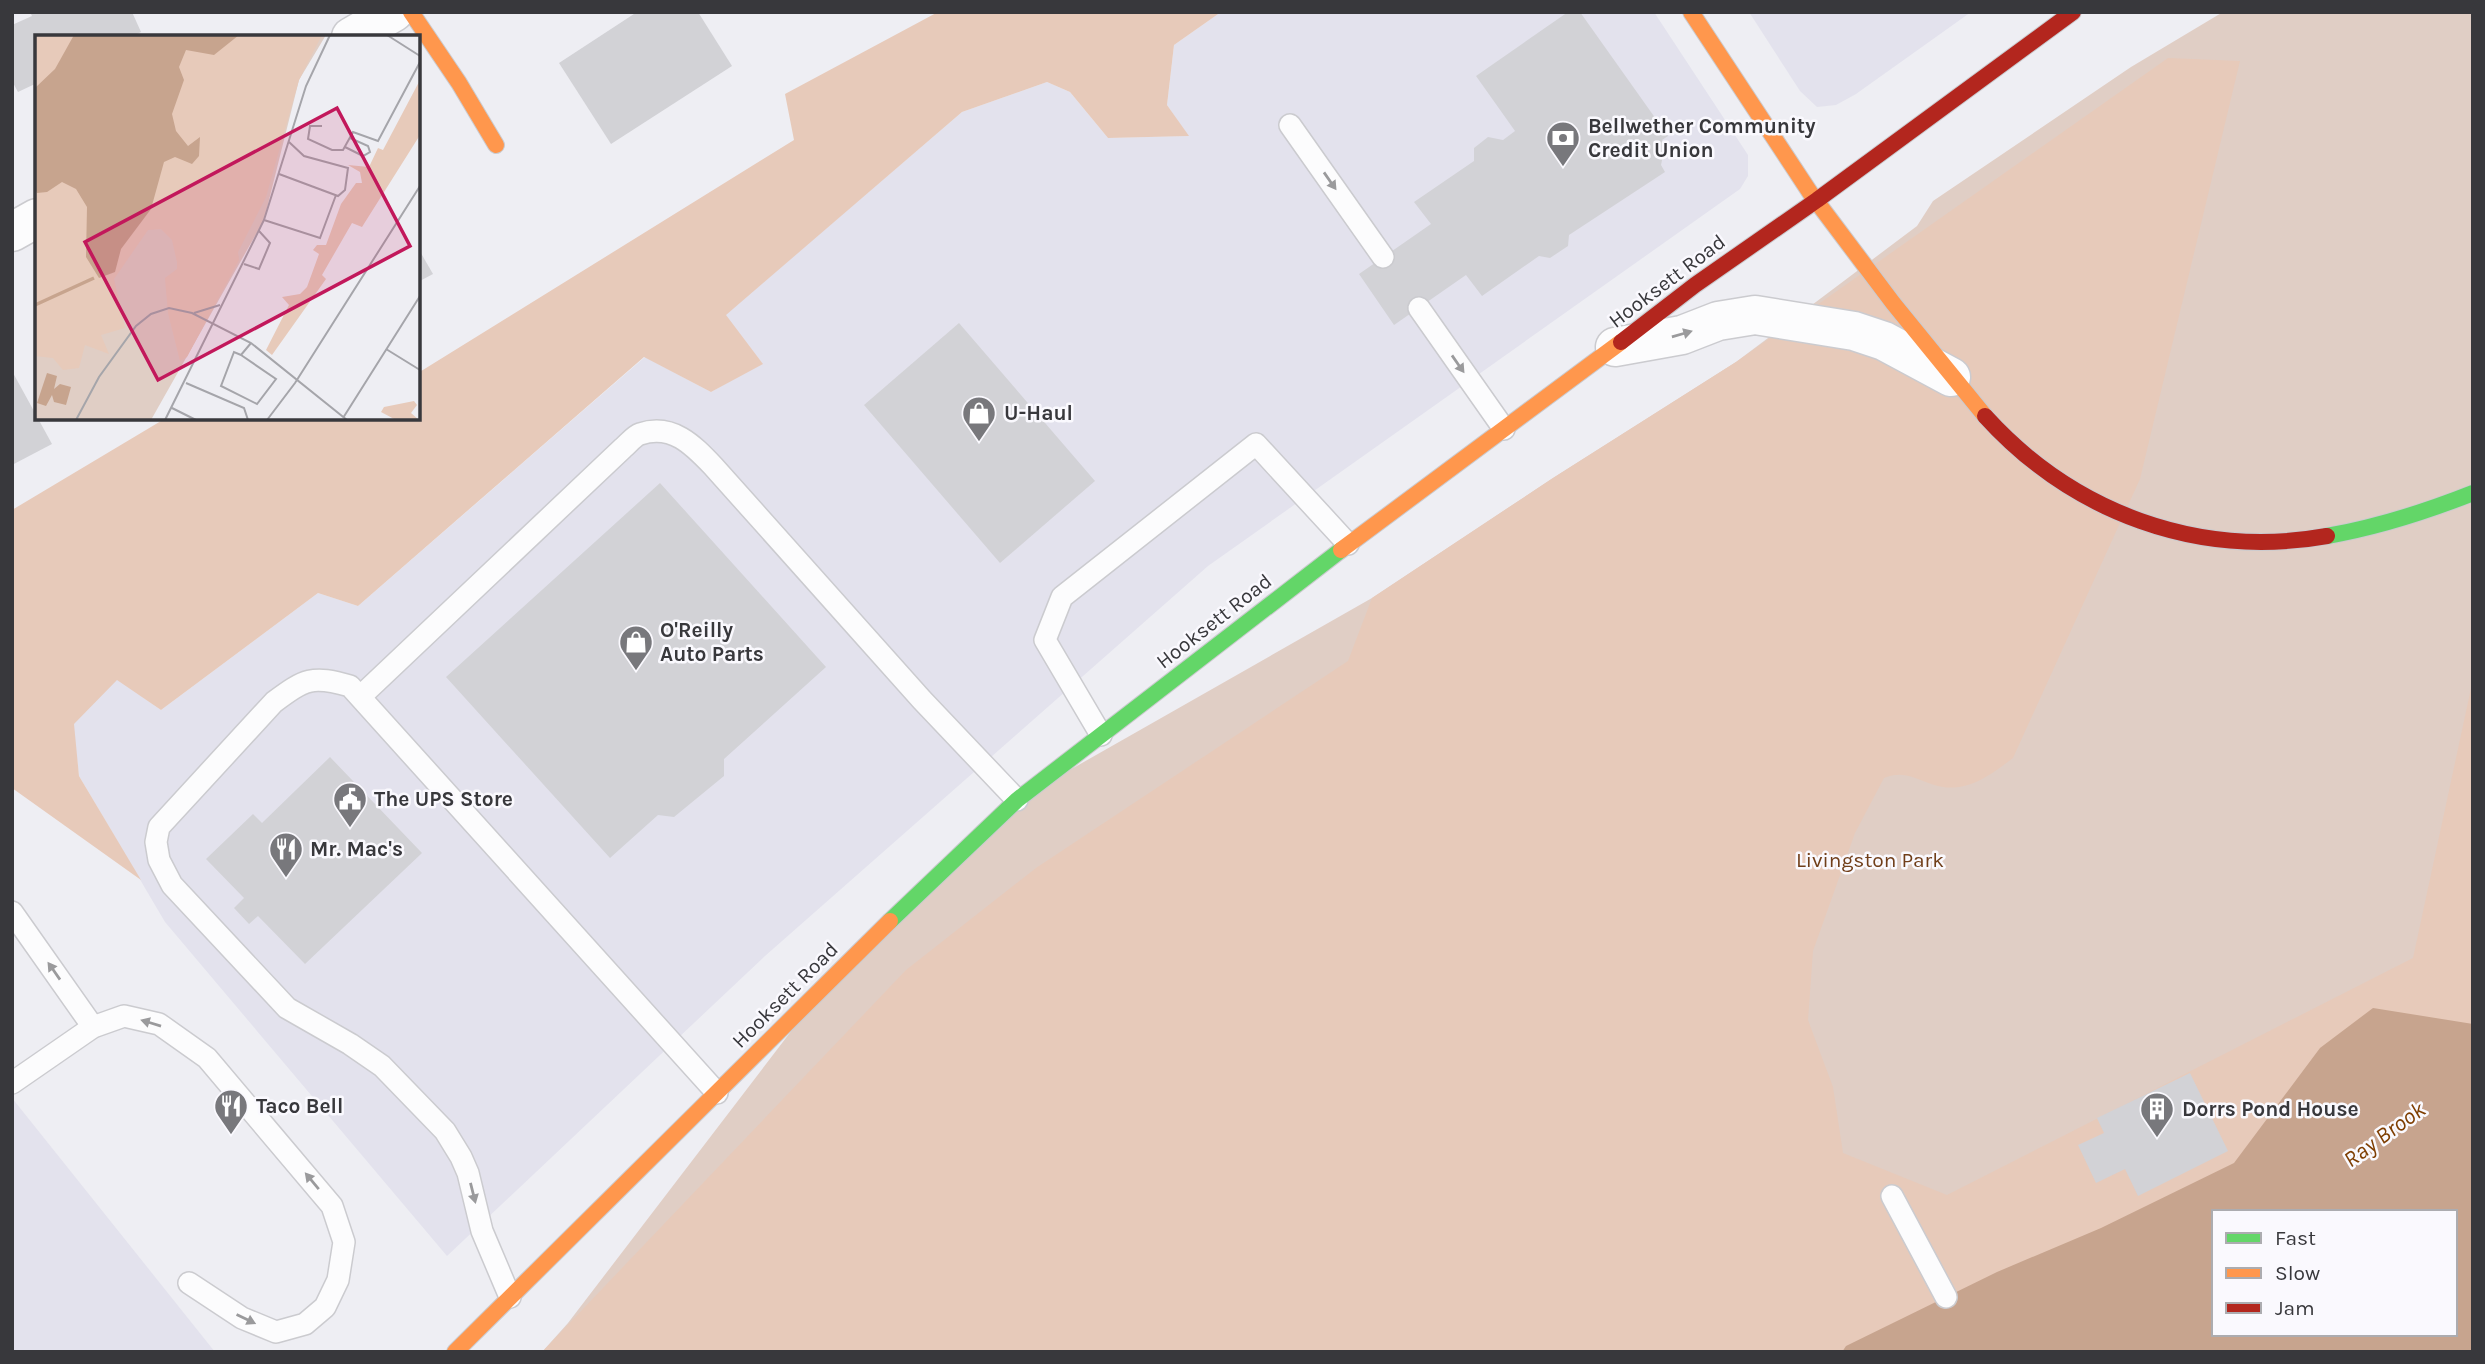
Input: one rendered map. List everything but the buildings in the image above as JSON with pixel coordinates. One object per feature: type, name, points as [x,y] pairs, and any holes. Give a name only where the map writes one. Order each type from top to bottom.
[{"type":"main road","points":[[411,12],[459,83],[496,145]]},
{"type":"main road","points":[[1691,12],[1781,150],[1853,252],[1951,377],[2015,447],[2079,495],[2112,512],[2169,531],[2213,540],[2254,542],[2319,539],[2394,523],[2473,493]]},
{"type":"main road","name":"Hooksett Road","points":[[455,1352],[912,900],[1017,800],[1348,544],[1695,285],[1817,200],[1869,159],[2073,12]]},
{"type":"street","points":[[354,35],[394,12]]},
{"type":"street","points":[[12,232],[35,219]]},
{"type":"street","points":[[1615,347],[1682,335],[1718,321],[1755,315],[1854,331],[1884,341],[1951,377]]},
{"type":"lane","points":[[1290,125],[1383,257]]},
{"type":"lane","points":[[1419,308],[1504,429]]},
{"type":"lane","points":[[361,696],[631,441],[639,434],[662,431],[680,435],[713,466],[922,700],[1017,800]]},
{"type":"lane","points":[[1101,735],[1045,640],[1062,597],[1256,444],[1348,544]]},
{"type":"lane","points":[[510,1297],[482,1231],[468,1173],[445,1131],[382,1066],[350,1044],[287,1008],[172,885],[159,860],[156,842],[159,827],[274,702],[296,686],[316,679],[350,686],[717,1093]]},
{"type":"lane","points":[[12,912],[93,1027]]},
{"type":"lane","points":[[15,1076],[93,1027],[124,1016],[159,1024],[207,1058],[332,1206],[344,1242],[338,1280],[325,1307],[305,1324],[276,1332],[242,1318],[189,1283]]},
{"type":"lane","points":[[1892,1196],[1946,1297]]},
{"type":"shaded area","points":[[938,12],[1221,12],[1174,45],[1167,105],[1189,136],[1108,138],[1070,92],[1047,82],[962,112],[726,315],[763,364],[711,392],[644,357],[358,606],[318,593],[161,710],[117,680],[74,724],[79,776],[141,880],[12,788],[12,510],[163,420],[420,420],[420,372],[794,140],[785,94]]},
{"type":"shaded area","points":[[1221,12],[1654,12],[1748,155],[1748,176],[1740,189],[1208,566],[765,956],[447,1256],[165,922],[79,776],[73,724],[117,679],[161,710],[318,593],[358,606],[645,357],[711,392],[762,363],[725,315],[962,112],[1047,82],[1070,92],[1108,138],[1188,136],[1167,105],[1174,45]]},
{"type":"shaded area","points":[[1749,12],[1971,12],[1856,94],[1836,105],[1817,107],[1800,91]]},
{"type":"shaded area","name":"Livingston Park","points":[[2168,58],[2240,61],[2140,479],[2013,758],[1981,780],[1953,788],[1907,776],[1893,775],[1884,778],[1855,833],[1813,951],[1808,1020],[1833,1087],[1843,1153],[1947,1195],[2413,958],[2473,679],[2473,1352],[542,1352],[906,970],[1036,868],[1348,661],[1372,598],[1553,478],[1736,362]]},
{"type":"shaded area","points":[[12,1098],[215,1352],[12,1352]]},
{"type":"green space","name":"Livingston Park","points":[[2223,12],[2473,12],[2473,1352],[542,1352],[568,1323],[828,983],[1017,800],[1372,598],[1553,478],[1736,362],[1917,226],[1933,201],[2131,67]]},
{"type":"water","name":"Ray Brook","points":[[2373,1008],[2473,1024],[2473,1352],[1842,1352],[1846,1346],[1997,1272],[2101,1228],[2234,1163],[2320,1048]]},
{"type":"traffic: fast","points":[[2327,536],[2401,518],[2473,493]]},
{"type":"traffic: fast","points":[[890,921],[1017,800],[1341,550]]},
{"type":"traffic: slow","points":[[411,12],[459,83],[496,145]]},
{"type":"traffic: slow","points":[[1691,12],[1811,194],[1893,303],[1985,416]]},
{"type":"traffic: slow","points":[[1341,550],[1621,342]]},
{"type":"traffic: slow","points":[[455,1352],[890,921]]},
{"type":"traffic: jam","points":[[1621,342],[1695,285],[1817,200],[2073,12]]},
{"type":"traffic: jam","points":[[1985,416],[2020,450],[2057,479],[2098,503],[2141,521],[2185,534],[2232,541],[2279,541],[2327,536]]},
{"type":"place","name":"Bellwether Community Credit Union","points":[[1563,168]]},
{"type":"place","name":"U-Haul","points":[[979,443]]},
{"type":"place","name":"O'Reilly Auto Parts","points":[[636,672]]},
{"type":"place","name":"The UPS Store","points":[[350,829]]},
{"type":"place","name":"Mr. Mac's","points":[[286,879]]},
{"type":"place","name":"Taco Bell","points":[[231,1136]]},
{"type":"place","name":"Dorrs Pond House","points":[[2157,1139]]}]
